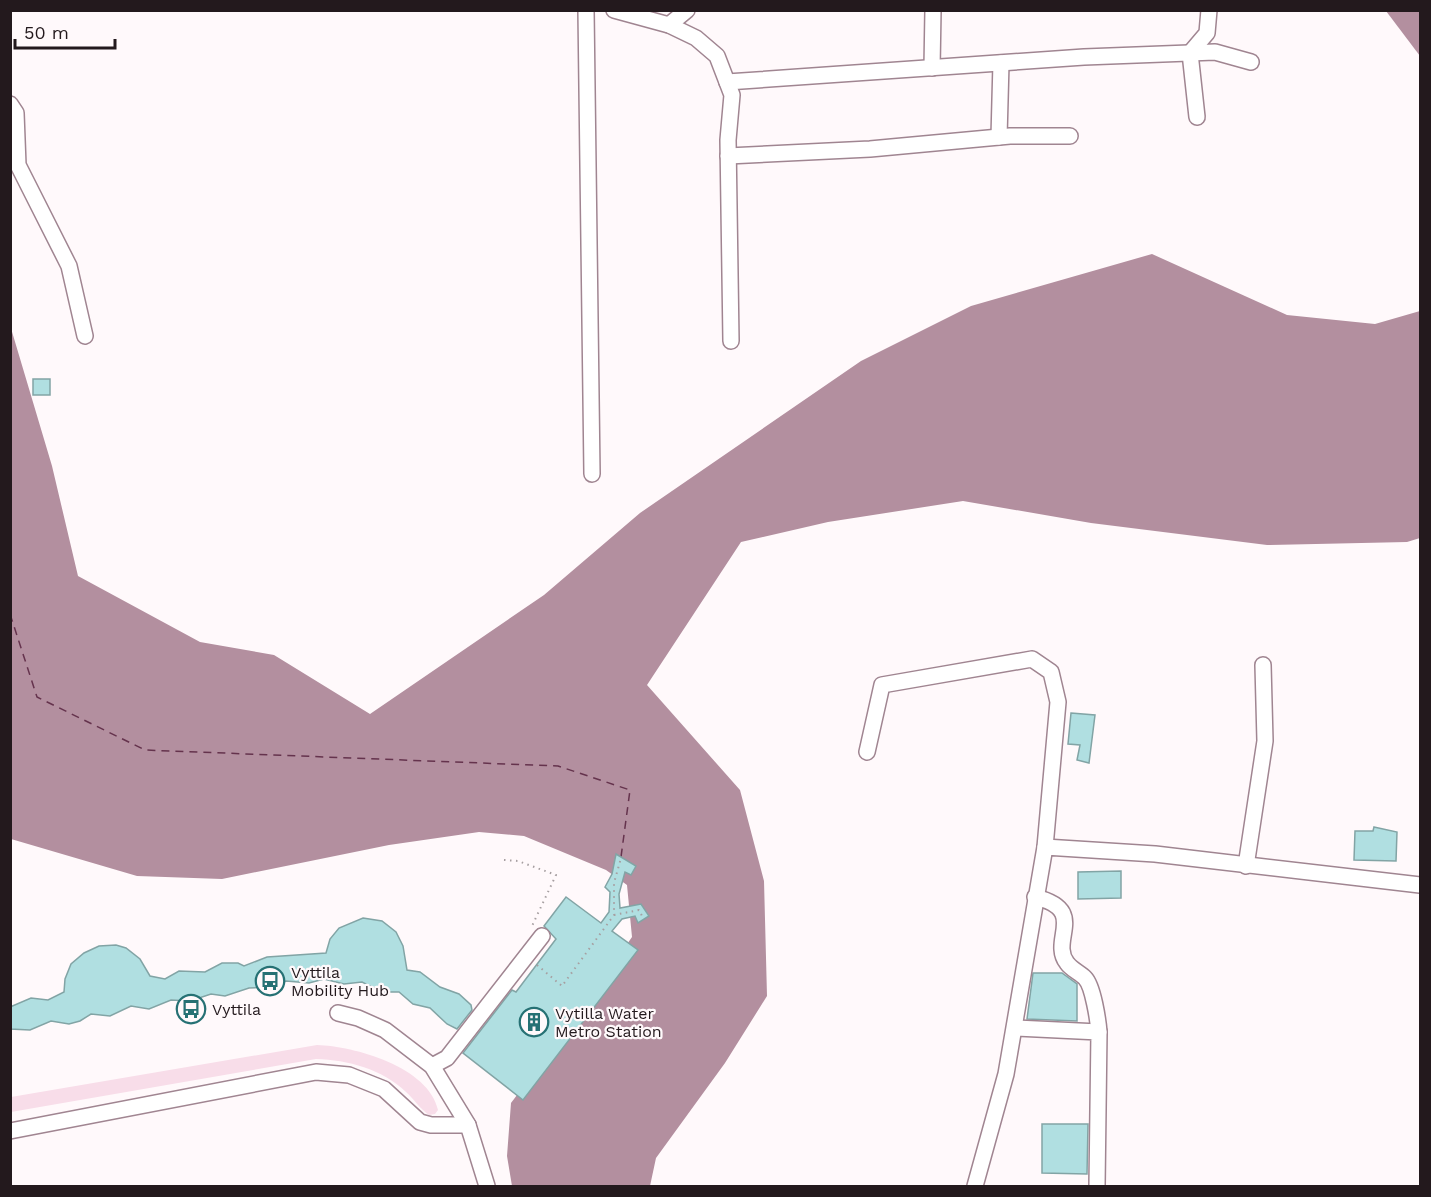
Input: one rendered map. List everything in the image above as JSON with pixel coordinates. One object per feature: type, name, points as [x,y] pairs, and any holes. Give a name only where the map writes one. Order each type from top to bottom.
[{"type":"street","points":[[586,10],[592,474]]},
{"type":"street","points":[[614,10],[669,25],[696,38],[717,56],[732,95],[728,156],[731,341]]},
{"type":"street","points":[[669,25],[687,10]]},
{"type":"street","points":[[932,68],[933,10]]},
{"type":"street","points":[[1197,117],[1190,53],[1207,33],[1209,10]]},
{"type":"street","points":[[727,82],[1001,63],[1215,52],[1251,62]]},
{"type":"street","points":[[999,136],[1001,63]]},
{"type":"street","points":[[10,104],[16,113],[18,165],[69,266],[85,336]]},
{"type":"street","points":[[728,156],[870,149],[999,136],[1070,136]]},
{"type":"street","points":[[867,752],[882,685],[1032,659],[1051,672],[1058,702],[1045,847],[1035,897],[1016,1028],[975,1186]]},
{"type":"street","points":[[1246,866],[1265,741],[1263,665]]},
{"type":"street","points":[[1045,847],[1155,854],[1420,885]]},
{"type":"street","points":[[1035,897],[1057,904],[1062,911],[1063,954],[1067,964],[1088,980],[1099,1032],[1097,1186]]},
{"type":"street","points":[[432,1066],[447,1058],[535,936]]},
{"type":"street","points":[[338,1013],[358,1018],[385,1030],[432,1066],[468,1125],[487,1186]]},
{"type":"street","points":[[1016,1028],[1099,1032]]},
{"type":"street","points":[[10,1131],[316,1072],[348,1075],[384,1089],[420,1122],[431,1125],[468,1125]]},
{"type":"path","points":[[531,959],[562,986],[614,915],[614,883],[621,858]]},
{"type":"path","points":[[504,860],[518,861],[556,875],[535,936]]},
{"type":"path","points":[[614,915],[639,910],[642,916]]},
{"type":"shaded area","points":[[1386,11],[1420,11],[1420,56]]},
{"type":"shaded area","points":[[1152,254],[1287,315],[1375,324],[1420,311],[1420,538],[1407,542],[1267,545],[1091,523],[963,501],[828,522],[741,542],[647,685],[740,790],[764,881],[767,996],[725,1063],[656,1158],[650,1186],[512,1186],[507,1156],[511,1103],[585,1005],[632,937],[627,885],[606,870],[524,836],[479,832],[389,845],[222,879],[137,876],[11,839],[10,325],[52,466],[78,576],[200,642],[274,655],[370,714],[544,595],[640,513],[861,361],[971,306]]},
{"type":"shaded area","points":[[317,1045],[332,1046],[369,1055],[406,1071],[421,1082],[432,1095],[438,1110],[435,1114],[429,1115],[397,1084],[364,1067],[340,1061],[316,1059],[11,1112],[11,1097]]},
{"type":"building","points":[[33,379],[50,379],[50,395],[33,395]]},
{"type":"building","points":[[1071,713],[1095,715],[1089,763],[1077,760],[1080,745],[1068,744]]},
{"type":"building","points":[[1374,827],[1397,832],[1396,861],[1354,860],[1355,831],[1373,831]]},
{"type":"building","name":"Vytilla Water Metro Station","points":[[616,854],[636,866],[631,875],[625,872],[619,894],[620,908],[641,904],[649,916],[638,923],[635,916],[622,919],[612,931],[638,950],[523,1100],[463,1053],[512,990],[516,992],[556,939],[544,926],[566,897],[601,923],[609,912],[610,892],[605,887],[612,874]]},
{"type":"building","points":[[1121,871],[1121,898],[1078,899],[1078,872]]},
{"type":"building","points":[[363,918],[382,921],[396,932],[403,946],[407,970],[420,972],[440,987],[459,994],[471,1005],[472,1010],[457,1029],[447,1024],[430,1008],[413,1004],[399,992],[382,992],[362,982],[344,984],[324,979],[309,983],[286,981],[275,987],[249,988],[225,996],[211,994],[190,1001],[171,1000],[149,1009],[131,1006],[110,1016],[91,1014],[80,1021],[69,1024],[51,1021],[30,1030],[10,1029],[10,1007],[31,998],[48,1000],[64,992],[65,979],[71,964],[84,953],[99,946],[116,945],[126,948],[140,959],[150,976],[165,979],[179,971],[205,972],[222,963],[238,963],[244,966],[267,957],[326,953],[330,939],[339,928]]},
{"type":"building","points":[[1033,973],[1062,973],[1077,984],[1077,1021],[1027,1019]]},
{"type":"building","points":[[1042,1124],[1088,1124],[1087,1174],[1042,1173]]},
{"type":"ferry route","points":[[10,614],[37,697],[145,750],[558,766],[630,790],[621,857]]},
{"type":"place","name":"Vyttila Mobility Hub","points":[[270,981]]},
{"type":"place","name":"Vyttila","points":[[191,1009]]},
{"type":"place","name":"Vytilla Water Metro Station","points":[[534,1022]]}]
